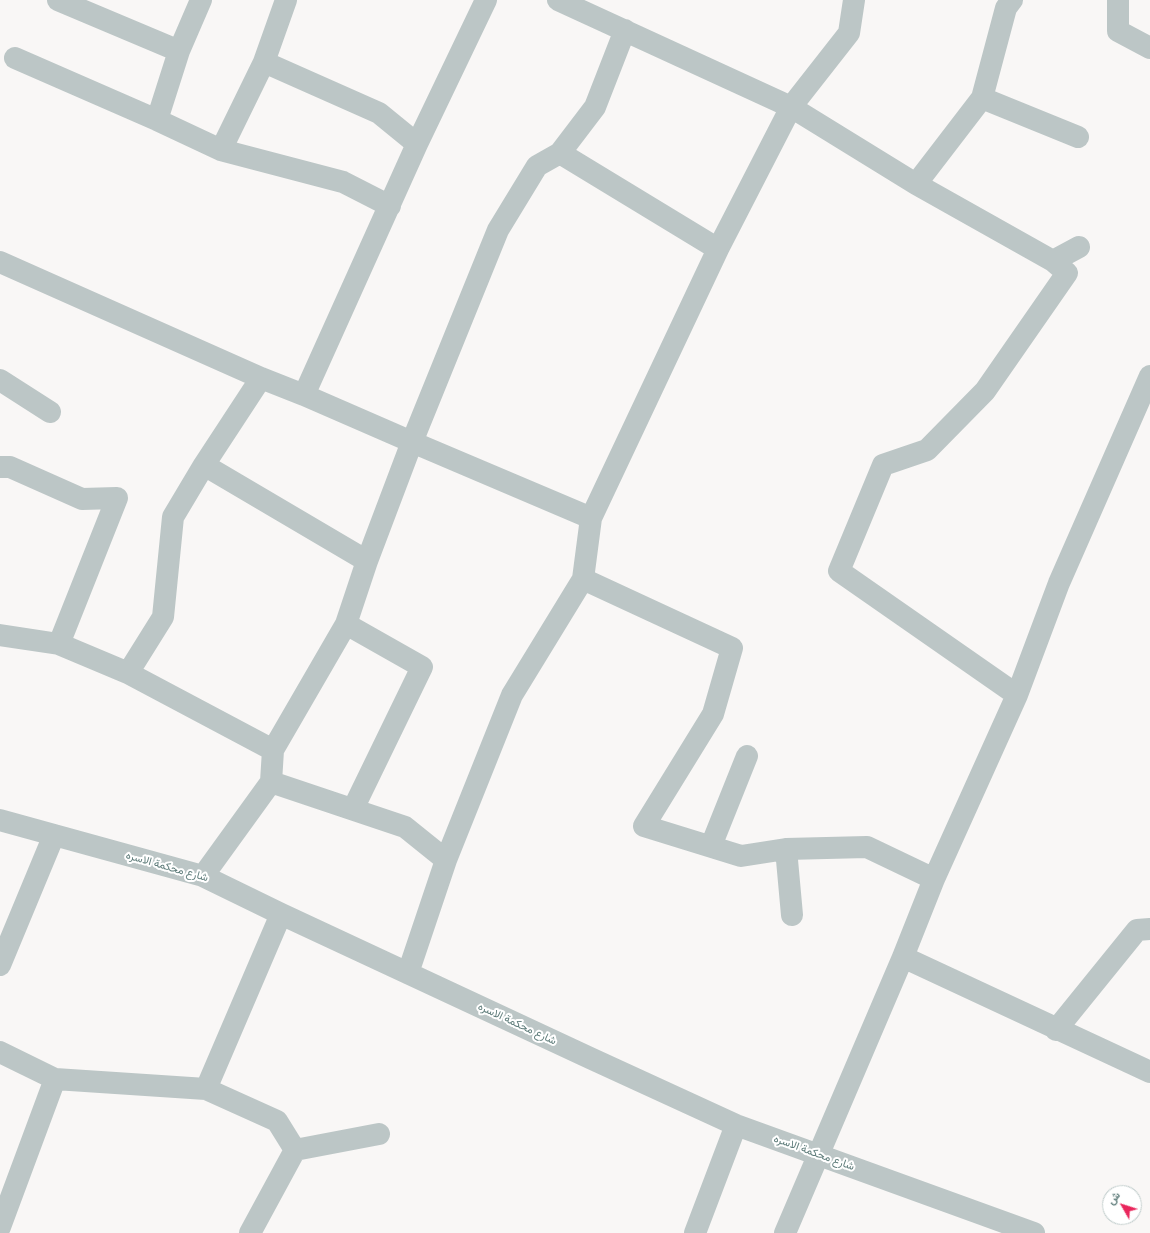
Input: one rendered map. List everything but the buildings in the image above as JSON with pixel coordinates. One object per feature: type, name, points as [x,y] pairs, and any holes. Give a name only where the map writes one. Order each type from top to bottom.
[{"type":"street","points":[[58,0],[179,52]]},
{"type":"street","points":[[157,120],[179,52],[201,0]]},
{"type":"street","points":[[221,150],[264,62],[286,0]]},
{"type":"street","points":[[304,395],[417,144],[486,0]]},
{"type":"street","points":[[558,0],[791,107],[916,184],[1053,261],[1067,273],[985,391],[927,450],[883,466],[839,571],[1016,695]]},
{"type":"street","points":[[408,973],[446,860],[512,694],[583,579],[591,518],[718,249],[791,107],[849,33],[854,0]]},
{"type":"street","points":[[1118,0],[1118,31],[1150,48]]},
{"type":"street","points":[[916,184],[982,98],[1003,3]]},
{"type":"street","points":[[203,876],[271,782],[273,750],[346,624],[367,561],[412,442],[498,230],[537,166],[560,153],[595,107],[625,30]]},
{"type":"street","points":[[16,58],[221,150],[343,182],[390,206]]},
{"type":"street","points":[[264,62],[379,113],[417,144]]},
{"type":"street","points":[[982,98],[1078,137]]},
{"type":"street","points":[[560,153],[718,249]]},
{"type":"street","points":[[1053,261],[1079,247]]},
{"type":"street","points":[[0,262],[261,378],[591,518]]},
{"type":"street","points":[[786,1233],[903,957],[934,879],[1016,695],[1059,583],[1150,376]]},
{"type":"street","points":[[128,672],[163,617],[173,517],[204,465],[261,378]]},
{"type":"street","points":[[0,380],[50,412]]},
{"type":"street","points":[[204,465],[367,561]]},
{"type":"street","points":[[0,467],[10,467],[82,499],[117,498],[59,644]]},
{"type":"street","points":[[583,579],[732,648],[713,714],[644,826],[741,856],[786,849],[867,847],[934,879]]},
{"type":"street","points":[[346,624],[422,667],[353,809]]},
{"type":"street","points":[[0,635],[59,644],[128,672],[273,750]]},
{"type":"street","points":[[711,846],[747,756]]},
{"type":"street","points":[[271,782],[405,827],[446,860]]},
{"type":"street","name":"شارع محكمة الاسره","points":[[0,820],[203,876],[281,914],[736,1125],[1034,1233]]},
{"type":"street","points":[[0,965],[54,835]]},
{"type":"street","points":[[786,849],[792,915]]},
{"type":"street","points":[[206,1089],[281,914]]},
{"type":"street","points":[[1056,1030],[1137,930],[1150,929]]},
{"type":"street","points":[[903,957],[1056,1030],[1150,1072]]},
{"type":"street","points":[[0,1052],[55,1079],[206,1089],[277,1121],[295,1150]]},
{"type":"street","points":[[0,1227],[55,1079]]},
{"type":"street","points":[[695,1233],[736,1125]]},
{"type":"street","points":[[295,1150],[379,1134]]},
{"type":"street","points":[[250,1233],[295,1150]]}]
